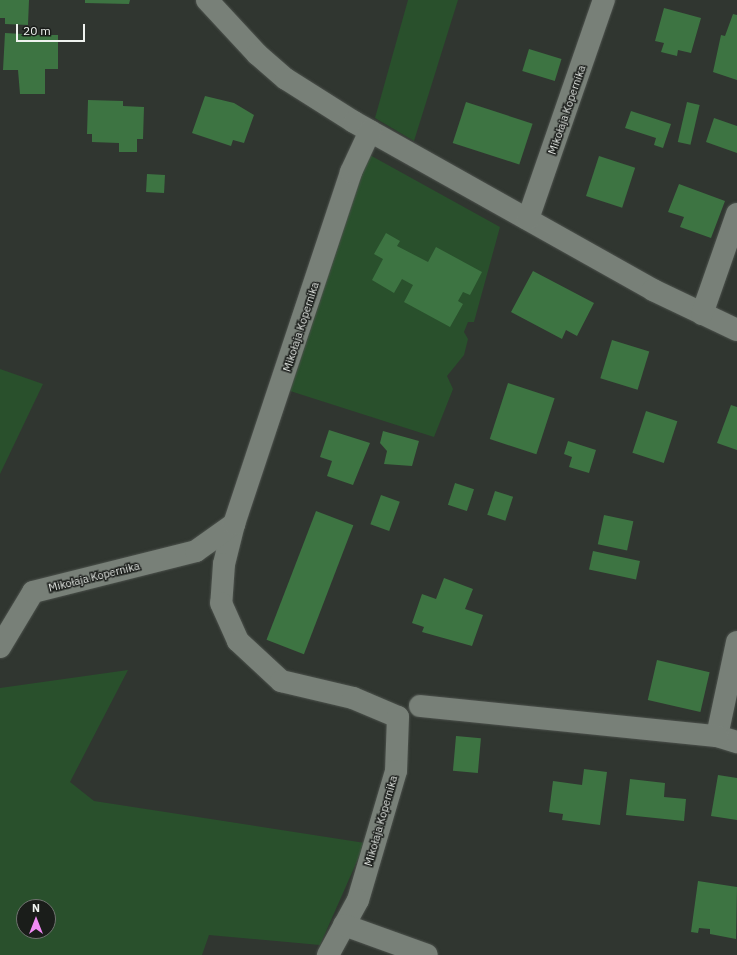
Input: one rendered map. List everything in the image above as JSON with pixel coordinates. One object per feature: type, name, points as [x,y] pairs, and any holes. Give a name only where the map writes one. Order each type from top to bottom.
[{"type":"street","points":[[207,0],[257,54],[286,79],[370,131],[528,219],[702,314],[737,330]]},
{"type":"street","name":"Mikołaja Kopernika","points":[[528,219],[604,0]]},
{"type":"street","name":"Mikołaja Kopernika","points":[[328,955],[358,900],[396,771],[398,717],[353,698],[281,681],[238,641],[221,603],[224,564],[234,524],[351,172],[370,131]]},
{"type":"street","points":[[702,314],[737,214]]},
{"type":"street","name":"Mikołaja Kopernika","points":[[0,647],[32,592],[196,551],[234,524]]},
{"type":"street","points":[[420,706],[727,739],[737,642]]},
{"type":"street","points":[[344,925],[427,955]]},
{"type":"green space","points":[[408,0],[458,0],[414,141],[375,118]]},
{"type":"green space","points":[[368,154],[500,227],[474,322],[468,322],[464,332],[468,339],[464,355],[447,376],[453,389],[434,437],[287,390]]},
{"type":"green space","points":[[0,369],[43,384],[0,474]]},
{"type":"green space","points":[[128,670],[70,782],[94,801],[365,843],[320,945],[209,935],[202,955],[0,955],[0,688]]},
{"type":"building","points":[[0,0],[29,0],[28,25],[5,24],[5,18],[0,18]]},
{"type":"building","points":[[85,0],[130,0],[129,4],[85,3]]},
{"type":"building","points":[[664,8],[701,18],[691,53],[678,50],[677,56],[661,52],[664,43],[655,41]]},
{"type":"building","points":[[733,14],[737,15],[737,80],[713,72],[721,35],[725,36]]},
{"type":"building","points":[[28,29],[33,30],[36,35],[58,35],[58,69],[45,69],[45,94],[20,94],[18,70],[3,70],[5,33],[23,34]]},
{"type":"building","points":[[529,49],[562,59],[555,81],[522,71]]},
{"type":"building","points":[[205,96],[234,103],[254,115],[244,143],[233,140],[231,146],[192,133]]},
{"type":"building","points":[[88,100],[123,101],[123,106],[144,107],[143,139],[137,139],[137,152],[119,152],[119,143],[92,142],[92,134],[87,134]]},
{"type":"building","points":[[466,102],[533,124],[519,165],[453,143]]},
{"type":"building","points":[[687,102],[700,105],[690,145],[678,142]]},
{"type":"building","points":[[631,111],[671,124],[663,148],[654,145],[656,138],[625,128]]},
{"type":"building","points":[[714,118],[737,126],[737,153],[706,142]]},
{"type":"building","points":[[599,156],[635,168],[622,208],[586,196]]},
{"type":"building","points":[[147,174],[165,175],[164,193],[146,192]]},
{"type":"building","points":[[679,184],[725,201],[711,238],[680,227],[684,217],[668,212]]},
{"type":"building","points":[[386,233],[400,241],[397,246],[428,262],[436,247],[482,272],[470,295],[463,292],[458,301],[463,304],[450,327],[404,302],[413,285],[402,279],[394,293],[372,280],[383,259],[374,254]]},
{"type":"building","points":[[533,271],[594,303],[577,336],[566,330],[562,339],[511,312]]},
{"type":"building","points":[[612,340],[649,351],[638,390],[600,378]]},
{"type":"building","points":[[508,383],[555,398],[536,454],[490,439]]},
{"type":"building","points":[[731,405],[737,407],[737,450],[717,443]]},
{"type":"building","points":[[646,411],[677,421],[664,463],[632,453]]},
{"type":"building","points":[[329,430],[370,443],[353,485],[327,476],[332,461],[320,457]]},
{"type":"building","points":[[383,431],[419,441],[412,466],[384,464],[387,451],[380,443]]},
{"type":"building","points":[[568,441],[596,450],[589,473],[569,467],[572,457],[564,454]]},
{"type":"building","points":[[455,483],[474,489],[467,511],[448,505]]},
{"type":"building","points":[[495,491],[513,497],[505,521],[487,515]]},
{"type":"building","points":[[381,495],[400,502],[389,531],[370,524]]},
{"type":"building","points":[[316,511],[353,525],[304,654],[267,640]]},
{"type":"building","points":[[604,515],[633,521],[627,551],[598,544]]},
{"type":"building","points":[[593,551],[640,561],[636,580],[589,570]]},
{"type":"building","points":[[444,578],[473,589],[465,609],[483,615],[472,646],[422,632],[424,627],[412,623],[422,594],[436,599]]},
{"type":"building","points":[[657,660],[710,672],[700,712],[648,700]]},
{"type":"building","points":[[456,736],[481,738],[478,773],[453,771]]},
{"type":"building","points":[[584,769],[607,772],[600,825],[562,820],[563,814],[549,812],[553,781],[582,785]]},
{"type":"building","points":[[718,775],[737,778],[737,820],[711,816]]},
{"type":"building","points":[[630,779],[665,783],[664,797],[686,799],[684,821],[626,815]]},
{"type":"building","points":[[698,881],[737,887],[736,939],[710,934],[710,929],[699,928],[698,933],[691,932]]}]
